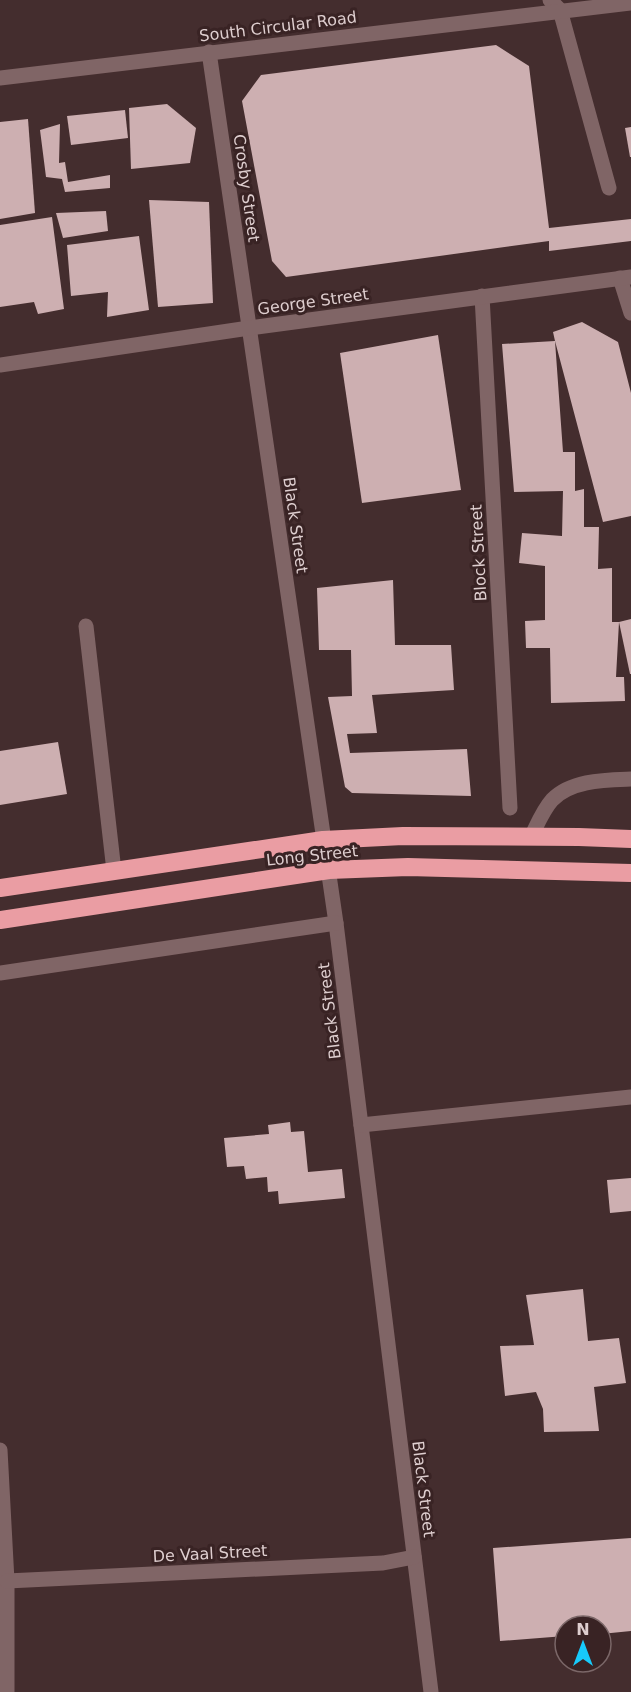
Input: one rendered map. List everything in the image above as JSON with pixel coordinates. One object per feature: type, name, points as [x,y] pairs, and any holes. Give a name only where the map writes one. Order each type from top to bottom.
[{"type":"highway","name":"Long Street","points":[[0,888],[323,840],[403,836],[631,839]]},
{"type":"highway","name":"Long Street","points":[[0,920],[329,870],[408,867],[631,873]]},
{"type":"street","name":"South Circular Road","points":[[0,78],[555,5],[631,3]]},
{"type":"street","points":[[555,5],[609,188]]},
{"type":"street","name":"Crosby Street","points":[[209,52],[249,328]]},
{"type":"street","points":[[626,278],[631,313]]},
{"type":"street","name":"George Street","points":[[0,365],[249,328],[626,278]]},
{"type":"street","name":"Block Street","points":[[482,296],[510,808]]},
{"type":"street","name":"Black Street","points":[[249,328],[329,870],[430,1692]]},
{"type":"street","points":[[86,626],[114,871]]},
{"type":"street","points":[[531,837],[552,801],[565,790],[595,781],[631,779]]},
{"type":"street","points":[[0,973],[336,923]]},
{"type":"street","points":[[361,1125],[631,1097]]},
{"type":"street","points":[[0,1450],[7,1581],[8,1692]]},
{"type":"street","name":"De Vaal Street","points":[[7,1581],[383,1563],[414,1557]]},
{"type":"building","points":[[496,45],[529,66],[549,228],[631,219],[631,241],[549,251],[549,241],[286,277],[272,261],[242,101],[261,75]]},
{"type":"building","points":[[167,104],[196,128],[190,163],[131,169],[129,108]]},
{"type":"building","points":[[125,110],[128,138],[71,145],[67,116]]},
{"type":"building","points":[[28,119],[35,213],[0,219],[0,122]]},
{"type":"building","points":[[60,124],[59,163],[65,162],[68,182],[110,175],[110,188],[65,192],[62,179],[46,177],[40,130]]},
{"type":"building","points":[[631,127],[631,157],[630,157],[625,128]]},
{"type":"building","points":[[149,200],[209,202],[213,303],[158,307]]},
{"type":"building","points":[[106,211],[108,231],[63,238],[56,213]]},
{"type":"building","points":[[52,217],[64,309],[38,314],[34,302],[0,307],[0,225]]},
{"type":"building","points":[[139,236],[149,310],[107,317],[108,292],[71,296],[67,245]]},
{"type":"building","points":[[582,322],[618,342],[631,393],[631,516],[603,522],[553,332]]},
{"type":"building","points":[[438,335],[461,490],[362,503],[340,353]]},
{"type":"building","points":[[555,341],[563,452],[575,452],[575,491],[584,489],[584,527],[599,527],[598,569],[612,568],[612,622],[619,622],[616,677],[624,677],[625,701],[551,703],[550,648],[526,648],[525,621],[545,620],[545,566],[519,563],[522,533],[562,536],[563,491],[514,492],[502,344]]},
{"type":"building","points":[[393,580],[395,645],[451,645],[454,690],[372,695],[377,733],[347,734],[350,753],[467,749],[471,796],[352,793],[345,787],[328,697],[352,696],[351,650],[319,650],[317,588]]},
{"type":"building","points":[[631,619],[631,674],[630,674],[619,622]]},
{"type":"building","points":[[58,742],[67,794],[0,805],[0,751]]},
{"type":"building","points":[[290,1122],[291,1132],[304,1131],[308,1172],[342,1169],[345,1198],[279,1204],[278,1191],[268,1192],[267,1177],[246,1179],[244,1166],[227,1167],[224,1138],[269,1134],[268,1125]]},
{"type":"building","points":[[631,1178],[631,1211],[610,1213],[607,1180]]},
{"type":"building","points":[[583,1289],[588,1341],[619,1338],[626,1383],[594,1387],[599,1431],[544,1432],[543,1409],[536,1392],[505,1396],[500,1346],[534,1345],[526,1295]]},
{"type":"building","points":[[631,1538],[631,1631],[613,1633],[613,1614],[553,1614],[553,1637],[500,1641],[493,1548]]}]
